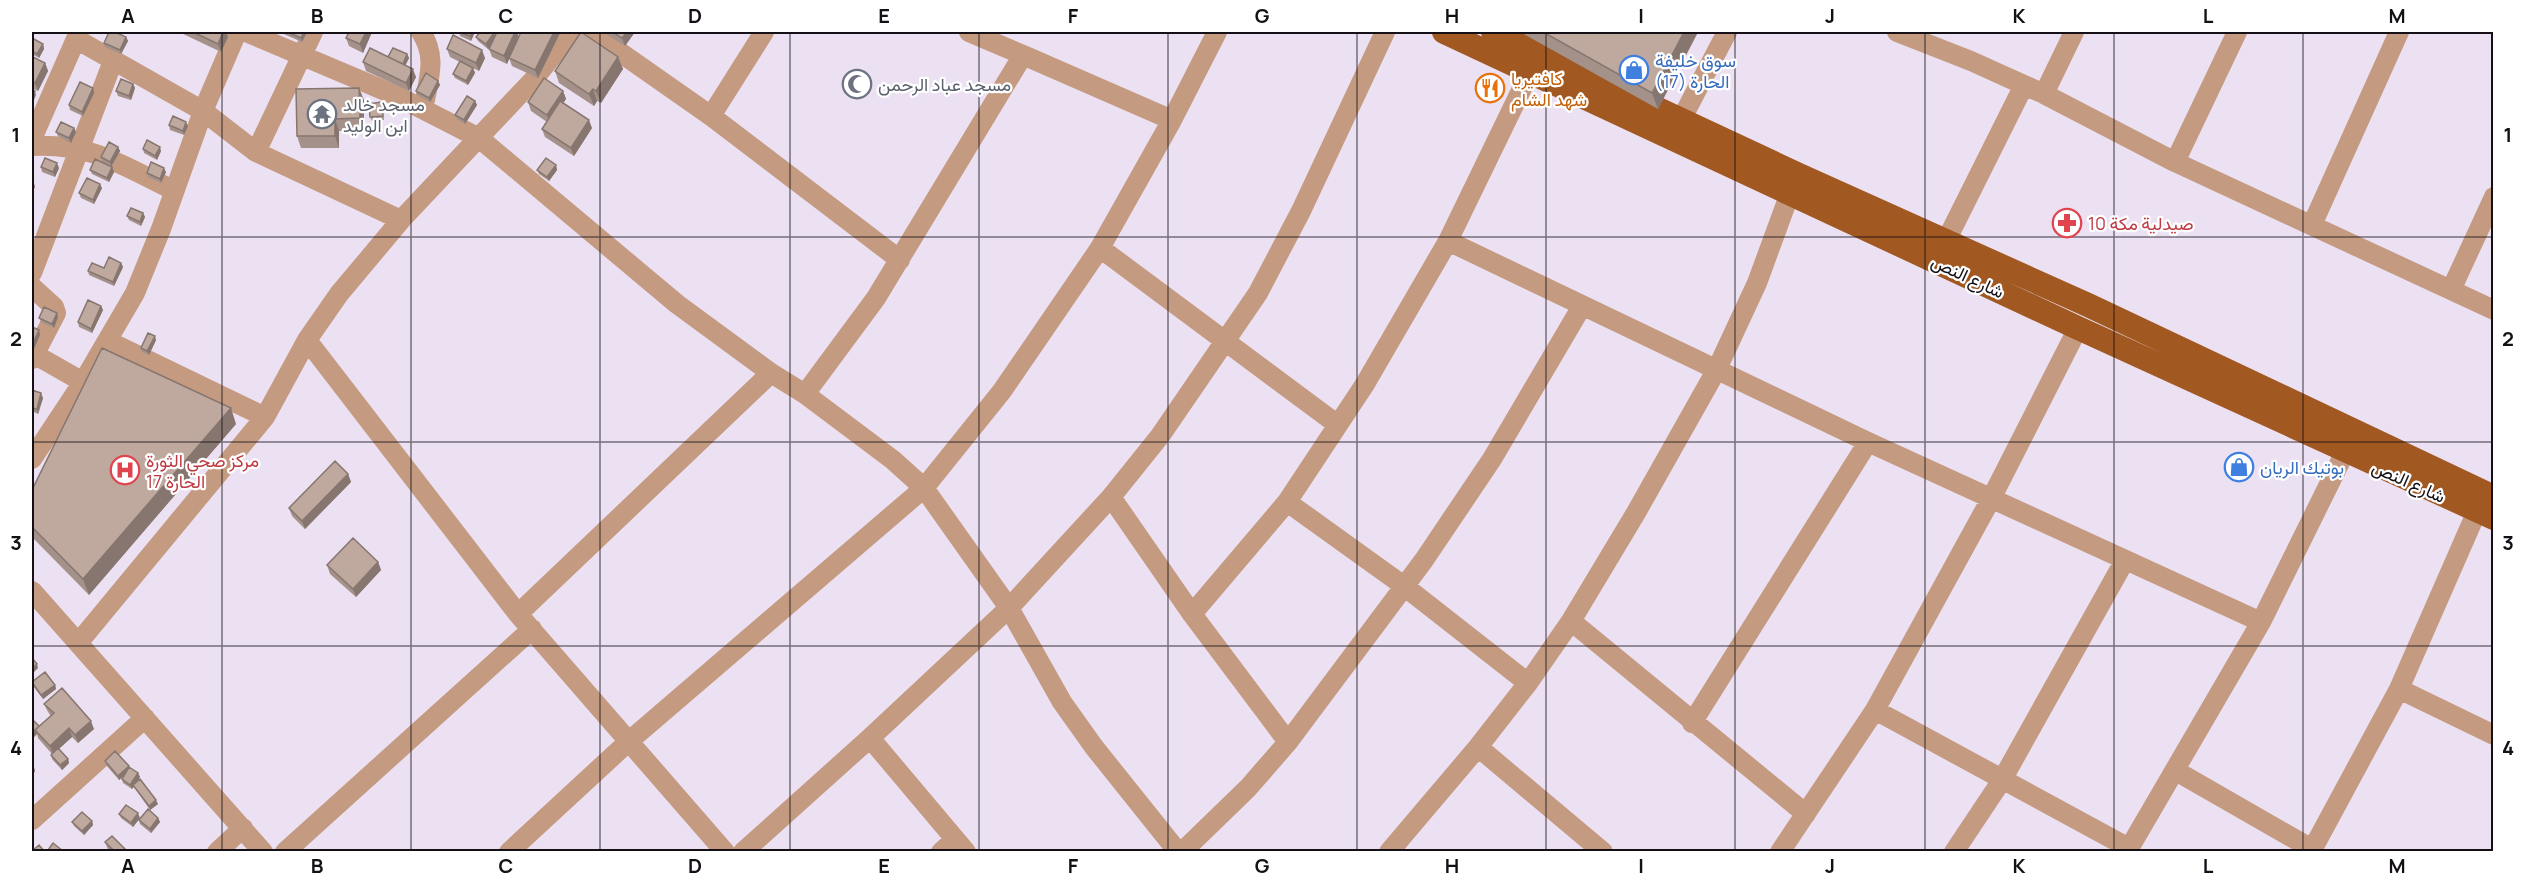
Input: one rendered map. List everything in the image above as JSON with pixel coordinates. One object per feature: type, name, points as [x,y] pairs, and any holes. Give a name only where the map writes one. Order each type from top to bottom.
[{"type":"main road","name":"شارع النص","points":[[1444,32],[1530,72],[1794,183],[1946,241],[2088,305],[2488,509]]},
{"type":"main road","name":"شارع النص","points":[[1493,32],[1681,120],[1794,183],[2078,328],[2345,452],[2488,509]]},
{"type":"street","points":[[32,459],[83,382],[135,293],[203,111],[237,32]]},
{"type":"street","points":[[246,32],[423,109],[479,138],[677,304],[771,373],[805,394],[893,460],[924,488],[1010,608],[1062,702],[1094,747],[1180,852],[1248,788],[1288,742],[1404,586],[1492,459],[1582,306]]},
{"type":"street","points":[[256,152],[313,32]]},
{"type":"street","points":[[421,32],[428,44],[432,64],[423,109]]},
{"type":"street","points":[[78,643],[265,417],[326,310],[401,220],[534,79],[571,32]]},
{"type":"street","points":[[591,32],[711,116],[900,260]]},
{"type":"street","points":[[711,116],[764,32]]},
{"type":"street","points":[[969,32],[1172,120]]},
{"type":"street","points":[[509,852],[628,742],[924,488],[1002,391],[1100,248],[1172,120],[1217,32]]},
{"type":"street","points":[[742,852],[870,738],[1010,608],[1111,497],[1160,436],[1257,293],[1301,211],[1385,32]]},
{"type":"street","points":[[1681,120],[1727,32]]},
{"type":"street","points":[[1900,32],[2044,94],[2175,162],[2493,310]]},
{"type":"street","points":[[2044,94],[2074,32]]},
{"type":"street","points":[[2175,162],[2237,32]]},
{"type":"street","points":[[2312,225],[2399,32]]},
{"type":"street","points":[[32,139],[78,35],[112,61],[203,111],[256,152],[401,220]]},
{"type":"street","points":[[805,394],[876,298],[1023,55]]},
{"type":"street","points":[[32,273],[112,61]]},
{"type":"street","points":[[1192,614],[1287,502],[1378,362],[1448,241],[1530,72]]},
{"type":"street","points":[[1946,241],[2024,85]]},
{"type":"street","points":[[32,146],[56,145],[95,152],[173,190]]},
{"type":"street","points":[[1389,852],[1478,747],[1571,621],[1637,511],[1717,369],[1757,283],[1794,183]]},
{"type":"street","points":[[2451,290],[2493,197]]},
{"type":"street","points":[[1448,241],[1868,442],[2261,622]]},
{"type":"street","points":[[1100,248],[1227,340],[1338,425]]},
{"type":"street","points":[[32,287],[54,307],[56,313],[32,355],[83,382]]},
{"type":"street","points":[[1780,852],[1875,710],[1992,497],[2078,328]]},
{"type":"street","points":[[307,340],[518,614],[725,852]]},
{"type":"street","points":[[108,341],[265,417]]},
{"type":"street","points":[[518,614],[771,373]]},
{"type":"street","points":[[1692,723],[1868,442]]},
{"type":"street","points":[[1875,710],[2128,850],[2261,622],[2345,452]]},
{"type":"street","points":[[1111,497],[1192,614],[1288,742]]},
{"type":"street","points":[[1287,502],[1404,586],[1527,683]]},
{"type":"street","points":[[2176,771],[2311,850],[2398,689],[2488,509]]},
{"type":"street","points":[[1954,852],[2002,780],[2125,560]]},
{"type":"street","points":[[35,602],[78,643],[263,852]]},
{"type":"street","points":[[1571,621],[1692,723],[1806,814]]},
{"type":"street","points":[[285,852],[532,629]]},
{"type":"street","points":[[2398,689],[2493,735]]},
{"type":"street","points":[[32,820],[145,718]]},
{"type":"street","points":[[870,738],[954,847]]},
{"type":"street","points":[[1478,747],[1603,852]]},
{"type":"street","points":[[217,852],[243,828]]},
{"type":"building","points":[[109,32],[126,37],[120,50],[104,43]]},
{"type":"building","points":[[193,32],[223,32],[218,44]]},
{"type":"building","points":[[287,32],[304,32],[301,38]]},
{"type":"building","points":[[349,32],[366,32],[360,44],[346,38]]},
{"type":"building","points":[[459,32],[472,32],[470,36]]},
{"type":"building","points":[[480,32],[494,33],[486,44],[476,37]]},
{"type":"building","points":[[497,32],[515,32],[504,56],[489,49]]},
{"type":"building","points":[[521,32],[554,32],[535,70],[509,58]]},
{"type":"building","points":[[581,32],[618,57],[596,91],[593,89],[589,94],[555,71]]},
{"type":"building","points":[[613,32],[627,32],[622,38]]},
{"type":"building","name":"سوق خليفة الحارة (17)","points":[[1543,32],[1684,32],[1652,93]]},
{"type":"building","points":[[453,35],[482,50],[476,63],[447,49]]},
{"type":"building","points":[[32,38],[43,44],[37,54],[32,51]]},
{"type":"building","points":[[370,48],[413,69],[406,83],[363,62]]},
{"type":"building","points":[[393,48],[407,54],[403,64],[388,57]]},
{"type":"building","points":[[33,57],[45,63],[35,83],[32,81]]},
{"type":"building","points":[[460,61],[473,68],[466,81],[453,74]]},
{"type":"building","points":[[426,73],[438,81],[429,98],[416,91]]},
{"type":"building","points":[[544,78],[563,91],[547,115],[528,102]]},
{"type":"building","points":[[121,79],[133,84],[129,96],[116,91]]},
{"type":"building","points":[[80,82],[93,88],[82,112],[69,105]]},
{"type":"building","points":[[359,88],[360,118],[335,119],[335,136],[297,136],[296,89]]},
{"type":"building","points":[[467,96],[475,101],[464,120],[455,115]]},
{"type":"building","points":[[560,101],[589,120],[571,148],[542,129]]},
{"type":"building","points":[[381,102],[383,116],[370,117],[369,104]]},
{"type":"building","points":[[173,116],[186,122],[183,131],[169,125]]},
{"type":"building","points":[[61,122],[74,128],[69,138],[56,132]]},
{"type":"building","points":[[147,140],[160,147],[155,156],[143,149]]},
{"type":"building","points":[[109,142],[118,147],[110,162],[101,157]]},
{"type":"building","points":[[45,158],[57,163],[53,172],[41,167]]},
{"type":"building","points":[[546,158],[556,165],[547,177],[537,170]]},
{"type":"building","points":[[95,159],[112,167],[107,178],[90,170]]},
{"type":"building","points":[[151,162],[164,168],[160,179],[147,173]]},
{"type":"building","points":[[87,178],[100,184],[93,200],[79,193]]},
{"type":"building","points":[[131,208],[143,213],[140,222],[127,216]]},
{"type":"building","points":[[109,257],[121,263],[113,282],[88,271],[92,263],[104,268]]},
{"type":"building","points":[[88,300],[101,306],[91,329],[78,322]]},
{"type":"building","points":[[44,307],[57,313],[52,324],[39,318]]},
{"type":"building","points":[[32,327],[39,330],[32,345]]},
{"type":"building","points":[[148,333],[155,336],[147,351],[141,348]]},
{"type":"building","name":"مركز صحي الثورة الحارة 17","points":[[102,348],[231,408],[83,579],[32,527],[32,490]]},
{"type":"building","points":[[32,390],[41,393],[37,409],[32,408]]},
{"type":"building","points":[[335,461],[348,474],[302,521],[289,508]]},
{"type":"building","points":[[353,538],[378,562],[353,589],[327,565]]},
{"type":"building","points":[[32,658],[37,664],[32,668]]},
{"type":"building","points":[[45,672],[55,685],[41,695],[32,682]]},
{"type":"building","points":[[62,688],[91,721],[75,735],[69,728],[50,746],[35,730],[54,713],[44,704]]},
{"type":"building","points":[[32,719],[39,726],[32,734]]},
{"type":"building","points":[[58,748],[68,759],[60,765],[51,755]]},
{"type":"building","points":[[115,751],[129,766],[118,776],[105,761]]},
{"type":"building","points":[[129,767],[138,773],[130,785],[122,779]]},
{"type":"building","points":[[140,779],[156,800],[149,806],[133,785]]},
{"type":"building","points":[[126,805],[138,813],[131,823],[119,814]]},
{"type":"building","points":[[148,809],[158,818],[150,829],[139,820]]},
{"type":"building","points":[[82,812],[92,821],[82,831],[72,822]]},
{"type":"building","points":[[112,836],[128,852],[112,852],[113,850],[105,842]]},
{"type":"building","points":[[53,843],[63,851],[63,852],[49,852]]},
{"type":"building","points":[[39,845],[45,852],[32,852],[32,851]]},
{"type":"place","name":"سوق خليفة الحارة (17)","points":[[1634,70]]},
{"type":"place","name":"مسجد عباد الرحمن","points":[[857,84]]},
{"type":"place","name":"كافتيريا شهد الشام","points":[[1490,88]]},
{"type":"place","name":"مسجد خالد ابن الوليد","points":[[322,114]]},
{"type":"place","name":"صيدلية مكة 10","points":[[2067,223]]},
{"type":"place","name":"بوتيك الريان","points":[[2239,467]]},
{"type":"place","name":"مركز صحي الثورة الحارة 17","points":[[125,470]]}]
